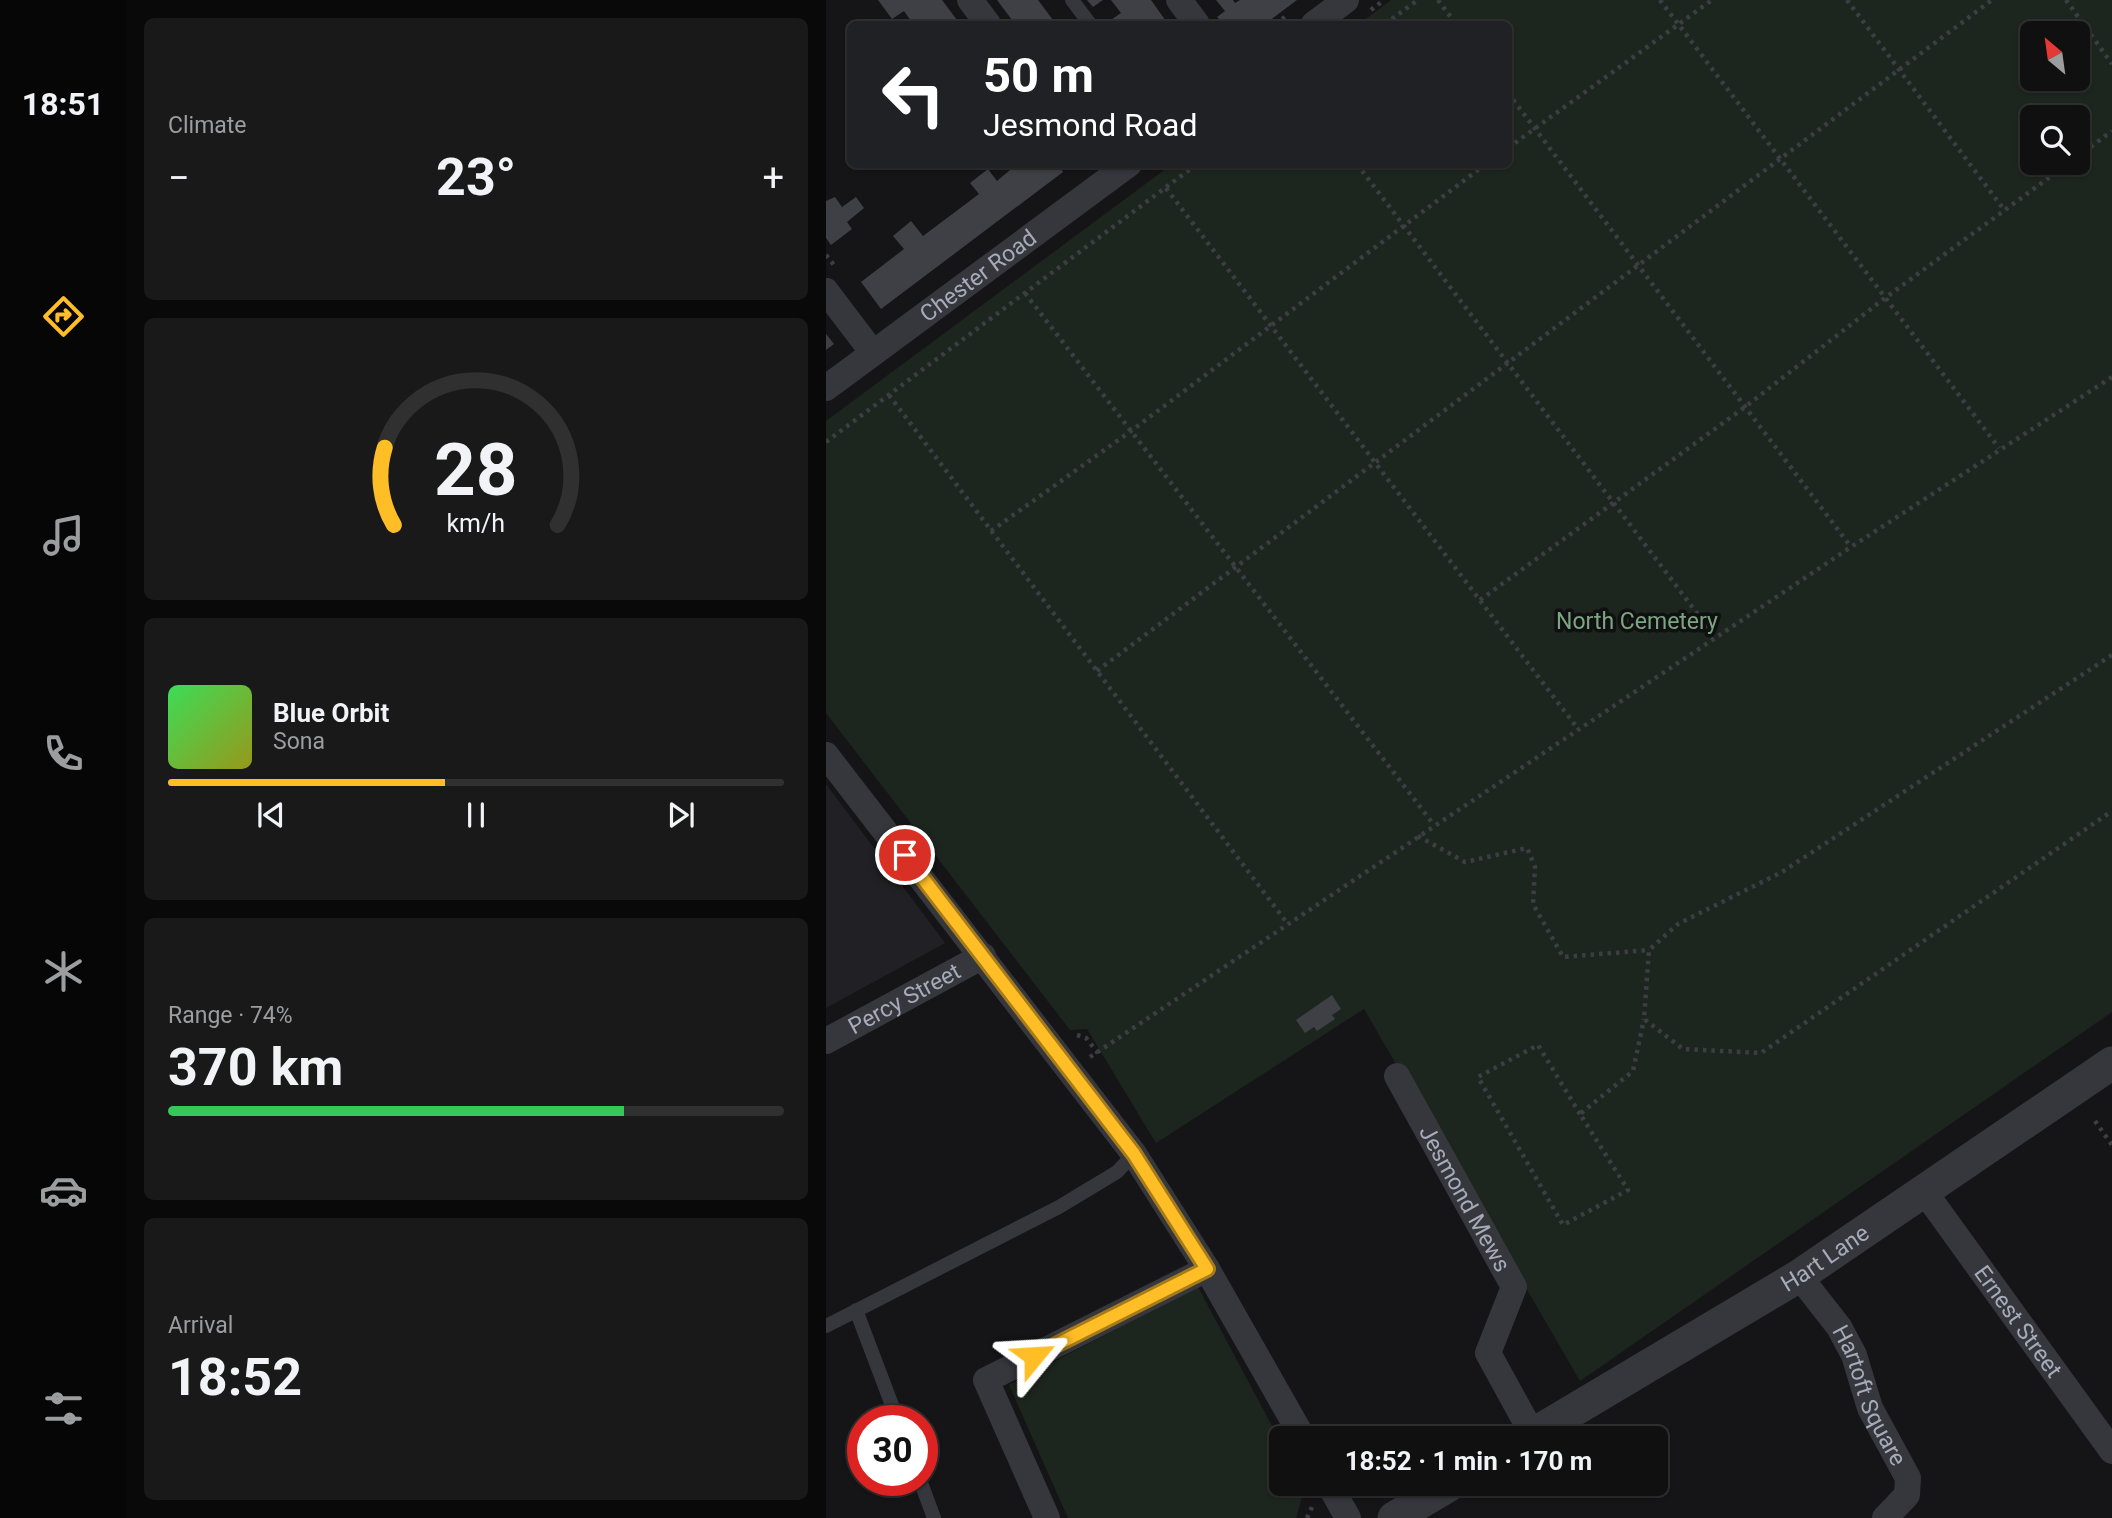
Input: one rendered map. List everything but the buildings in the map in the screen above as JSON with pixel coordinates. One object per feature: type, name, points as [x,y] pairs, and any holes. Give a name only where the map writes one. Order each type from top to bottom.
[{"type":"street","points":[[970,0],[986,21]]},
{"type":"street","points":[[1179,0],[1195,21]]},
{"type":"street","points":[[1318,21],[1346,0]]},
{"type":"street","name":"Chester Road","points":[[826,388],[1099,173]]},
{"type":"street","points":[[826,291],[873,353]]},
{"type":"street","points":[[826,755],[984,956],[1134,1154],[1207,1269],[1296,1426]]},
{"type":"street","name":"Percy Street","points":[[826,1041],[984,956]]},
{"type":"street","name":"Hart Lane","points":[[1548,1426],[1799,1276],[2112,1063]]},
{"type":"street","name":"Jesmond Mews","points":[[1397,1076],[1514,1287],[1488,1353],[1524,1426]]},
{"type":"street","name":"Ernest Street","points":[[1924,1191],[2112,1451]]},
{"type":"street","points":[[1047,1518],[986,1380],[1207,1269]]},
{"type":"street","name":"Hartoft Square","points":[[1799,1276],[1844,1336],[1854,1355],[1870,1408],[1908,1478],[1907,1495],[1885,1518]]},
{"type":"street","points":[[1336,1496],[1348,1518]]},
{"type":"street","points":[[1394,1518],[1431,1496]]},
{"type":"lane","points":[[1072,0],[1088,21]]},
{"type":"lane","points":[[826,1326],[1059,1207],[1117,1172],[1134,1154]]},
{"type":"lane","points":[[856,1310],[892,1405]]},
{"type":"lane","points":[[926,1496],[934,1518]]},
{"type":"path","points":[[1389,21],[1418,0]]},
{"type":"path","points":[[1438,0],[1454,21]]},
{"type":"path","points":[[1660,0],[2000,448]]},
{"type":"path","points":[[1512,145],[1712,0]]},
{"type":"path","points":[[1847,0],[2005,211]]},
{"type":"path","points":[[1097,671],[1992,0]]},
{"type":"path","points":[[2066,0],[2112,64]]},
{"type":"path","points":[[1512,98],[1851,547]]},
{"type":"path","points":[[2090,147],[2112,131]]},
{"type":"path","points":[[826,442],[1192,168]]},
{"type":"path","points":[[1360,168],[1715,637]]},
{"type":"path","points":[[991,531],[1131,431],[1402,224],[1480,168]]},
{"type":"path","points":[[1480,600],[1745,407],[1885,298],[2053,175]]},
{"type":"path","points":[[1166,188],[1578,729]]},
{"type":"path","points":[[1026,293],[1434,825]]},
{"type":"path","points":[[1102,1050],[1715,637],[2112,377]]},
{"type":"path","points":[[889,395],[1287,923]]},
{"type":"path","points":[[1418,836],[1465,862],[1527,848],[1535,867],[1533,904],[1563,957],[1649,950],[1678,924],[1782,872],[2112,655]]},
{"type":"path","points":[[1644,1019],[1683,1049],[1761,1053],[2112,811]]},
{"type":"path","points":[[1580,1114],[1633,1071],[1644,1019],[1649,950]]},
{"type":"path","points":[[1538,1045],[1580,1114],[1628,1190],[1563,1225],[1478,1077],[1538,1045]]},
{"type":"path","points":[[2095,1121],[2112,1145]]},
{"type":"shaded area","points":[[826,784],[945,943],[826,1008]]},
{"type":"green space","name":"North Cemetery","points":[[1391,0],[2112,0],[2112,1012],[1580,1381],[1364,1009],[1156,1143],[1087,1029],[1070,1030],[826,713],[826,421],[1167,168],[1512,168],[1512,21],[1363,21]]},
{"type":"green space","points":[[1198,1287],[1272,1426],[1269,1426],[1269,1496],[1302,1496],[1296,1518],[1068,1518],[1009,1385]]},
{"type":"route","points":[[905,855],[1134,1154],[1207,1269],[1034,1356]]}]
